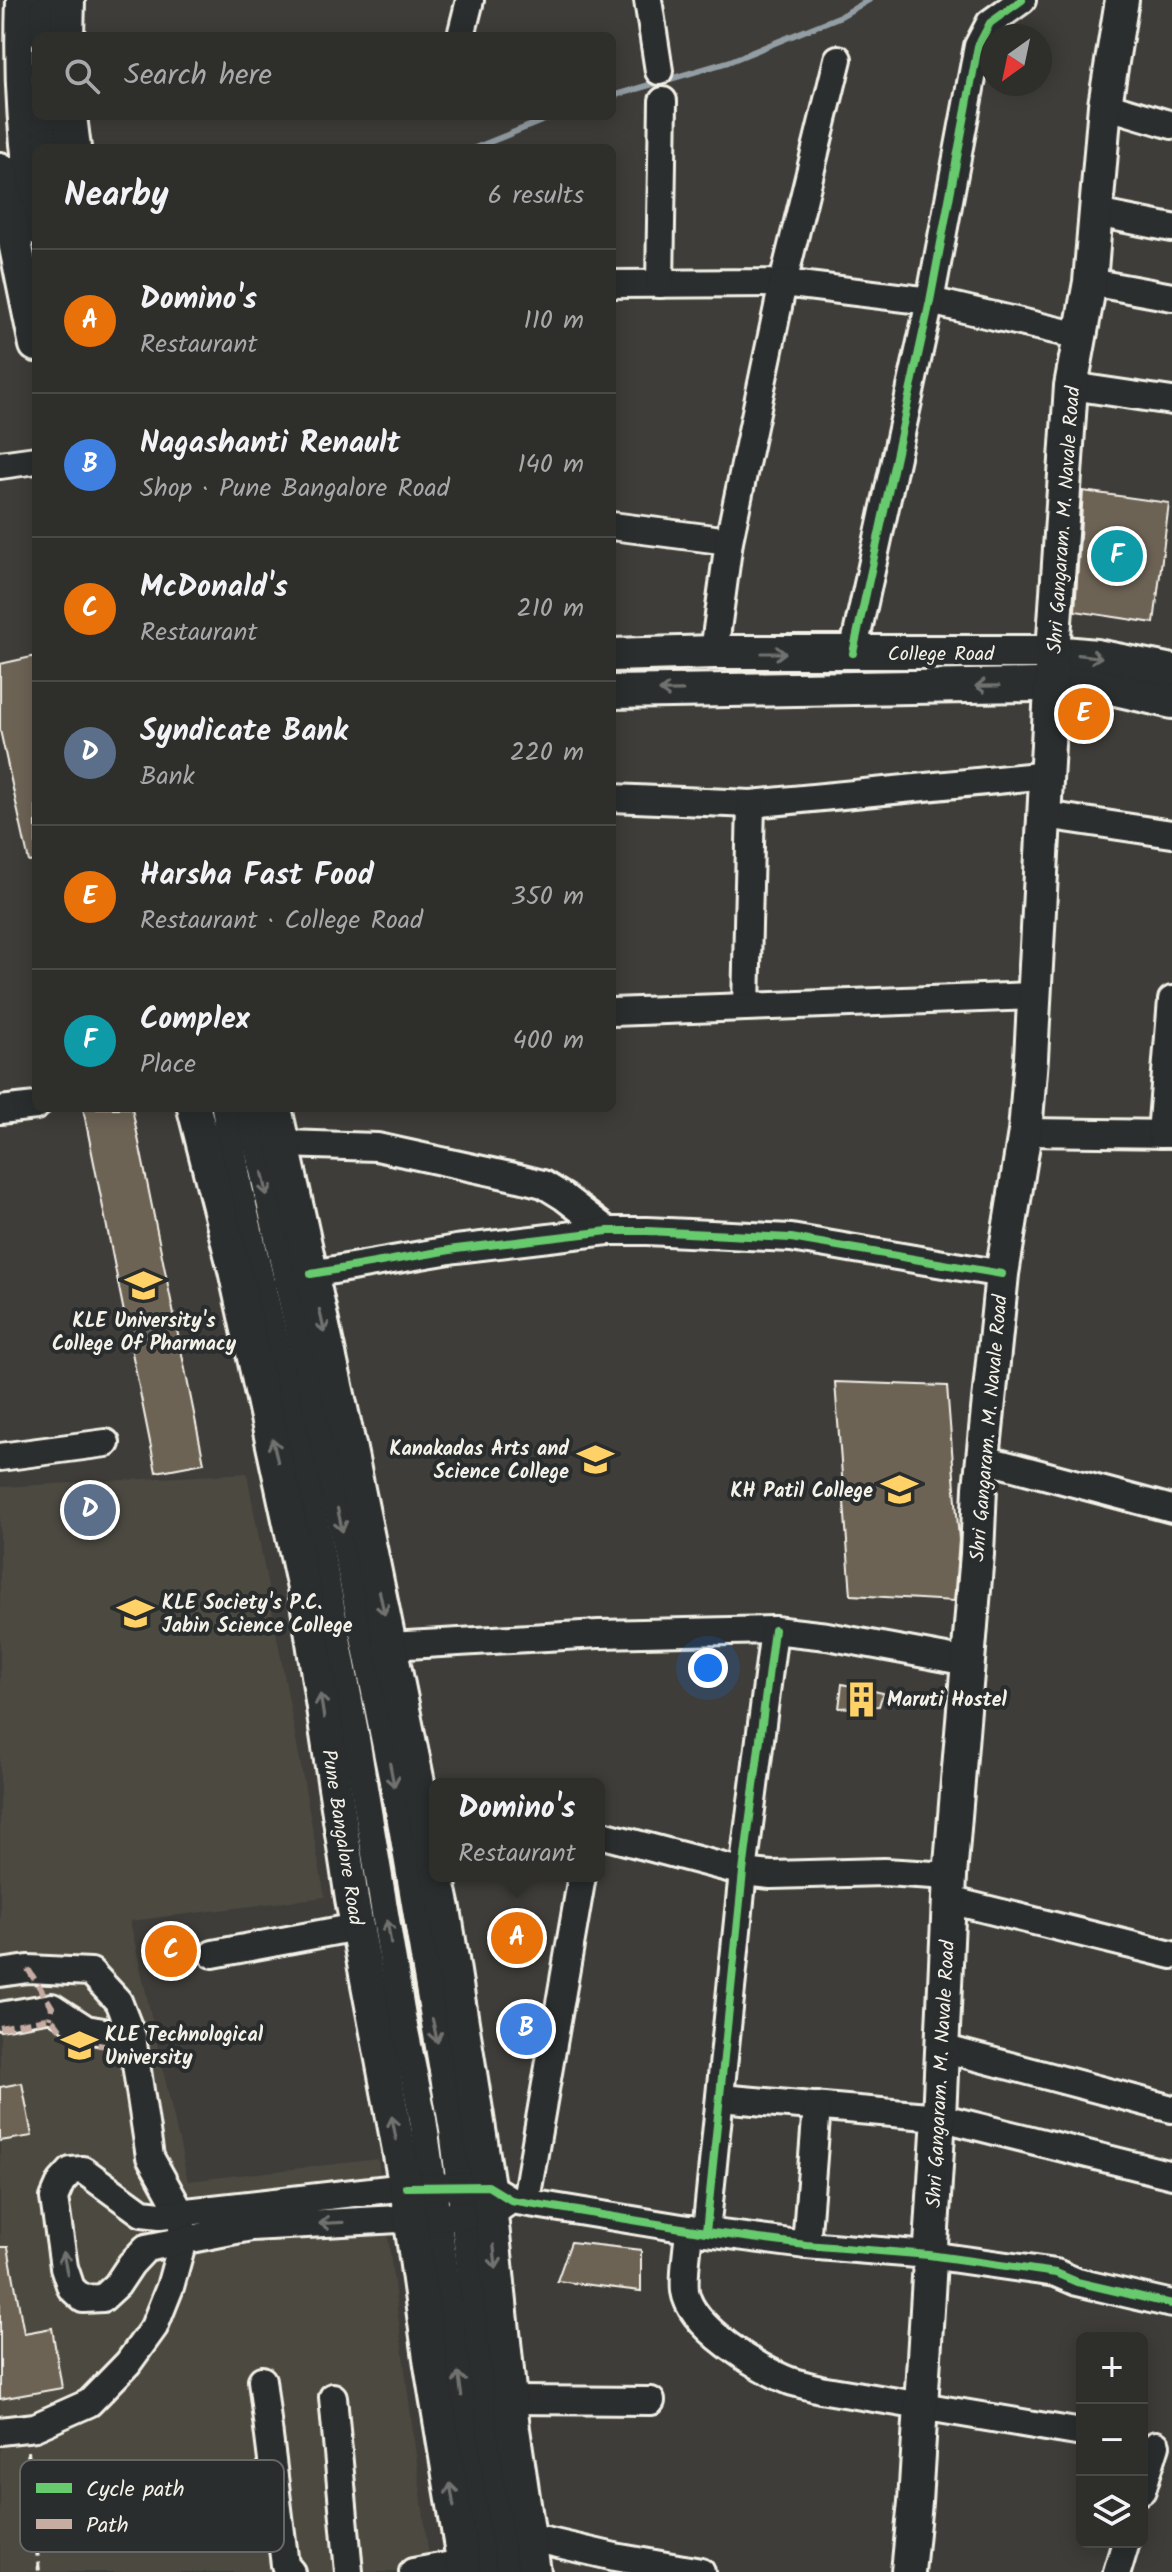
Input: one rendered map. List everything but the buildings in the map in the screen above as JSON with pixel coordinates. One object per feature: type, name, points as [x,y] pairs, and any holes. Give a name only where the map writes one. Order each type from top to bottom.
[{"type":"main road","points":[[67,32],[68,0]]},
{"type":"main road","name":"Shri Gangaram. M. Navale Road","points":[[908,2572],[939,2117],[950,1888],[984,1459],[1002,1274],[1025,1132],[1071,386],[1090,282],[1105,105],[1122,0]]},
{"type":"main road","points":[[70,120],[74,144]]},
{"type":"main road","points":[[0,169],[32,325]]},
{"type":"main road","name":"College Road","points":[[616,655],[1053,652],[1096,656],[1172,671]]},
{"type":"main road","points":[[616,692],[1093,684],[1172,702]]},
{"type":"main road","name":"Pune Bangalore Road","points":[[195,1112],[238,1284],[307,1602],[357,1927],[421,2202],[472,2569]]},
{"type":"main road","points":[[276,1112],[429,1816]]},
{"type":"main road","points":[[438,1882],[490,2200],[510,2400],[534,2572]]},
{"type":"street","points":[[20,0],[18,93],[21,137],[32,206]]},
{"type":"street","points":[[43,32],[45,0]]},
{"type":"street","points":[[462,32],[470,0]]},
{"type":"street","points":[[648,0],[659,71]]},
{"type":"street","points":[[853,653],[930,301],[978,46],[990,23],[1022,0]]},
{"type":"street","points":[[714,652],[729,541],[783,283],[838,59]]},
{"type":"street","points":[[660,284],[663,101]]},
{"type":"street","points":[[1105,105],[1172,125]]},
{"type":"street","points":[[45,120],[48,144]]},
{"type":"street","points":[[1096,213],[1172,228]]},
{"type":"street","points":[[1090,282],[1172,297]]},
{"type":"street","points":[[616,284],[783,283],[930,301],[1080,336]]},
{"type":"street","points":[[1071,386],[1172,401]]},
{"type":"street","points":[[0,465],[32,461]]},
{"type":"street","points":[[616,527],[729,541]]},
{"type":"street","points":[[616,798],[751,804],[1048,775]]},
{"type":"street","points":[[746,1006],[751,804]]},
{"type":"street","points":[[1045,815],[1172,834]]},
{"type":"street","points":[[616,1012],[1034,996]]},
{"type":"street","points":[[1025,1132],[1167,1134],[1172,1000]]},
{"type":"street","points":[[0,1110],[32,1106]]},
{"type":"street","points":[[226,1112],[239,1188],[300,1449],[364,1779],[402,2016],[423,2119],[421,2202]]},
{"type":"street","points":[[250,1112],[332,1479],[386,1744],[453,2130],[490,2200]]},
{"type":"street","points":[[285,1144],[377,1147],[543,1184],[608,1231]]},
{"type":"street","points":[[311,1274],[456,1249],[608,1231],[647,1231],[791,1238],[1002,1274]]},
{"type":"street","points":[[0,1457],[106,1443]]},
{"type":"street","points":[[984,1459],[1172,1509]]},
{"type":"street","points":[[774,1630],[743,1872],[720,2098],[685,2292],[696,2314],[716,2335],[748,2358],[790,2381],[920,2408],[1076,2432]]},
{"type":"street","points":[[390,1646],[599,1634],[774,1630],[827,1636],[968,1662]]},
{"type":"street","points":[[605,1836],[743,1872],[771,1875],[870,1872],[950,1888],[1172,1955]]},
{"type":"street","points":[[510,2572],[501,2516],[490,2200],[580,1882]]},
{"type":"street","points":[[213,1954],[357,1927]]},
{"type":"street","points":[[0,1973],[28,1969],[91,1972],[118,2001],[121,2035],[150,2157],[194,2238]]},
{"type":"street","points":[[28,1969],[63,2034],[71,2039],[114,2049],[117,2060]]},
{"type":"street","points":[[0,2016],[51,2012],[86,2029],[121,2035]]},
{"type":"street","points":[[0,2028],[51,2012]]},
{"type":"street","points":[[942,2048],[1172,2109]]},
{"type":"street","points":[[720,2098],[939,2117],[1172,2175]]},
{"type":"street","points":[[806,2245],[817,2106]]},
{"type":"street","points":[[421,2202],[251,2227],[146,2248],[103,2298],[83,2299],[71,2288],[64,2267],[54,2198],[61,2182],[71,2171],[83,2170],[142,2213],[160,2215],[278,2202],[490,2200],[806,2245],[929,2255],[1056,2273],[1077,2282],[1172,2304]]},
{"type":"street","points":[[251,2227],[278,2202]]},
{"type":"street","points":[[13,2429],[35,2427],[89,2403],[128,2363],[154,2327],[194,2238]]},
{"type":"street","points":[[262,2380],[272,2460]]},
{"type":"street","points":[[333,2397],[349,2572]]},
{"type":"street","points":[[510,2400],[651,2401]]},
{"type":"street","points":[[1147,2476],[1157,2445]]},
{"type":"street","points":[[528,2537],[701,2572]]},
{"type":"street","points":[[1117,2572],[1124,2548]]},
{"type":"street","points":[[283,2552],[285,2565],[291,2572]]},
{"type":"street","points":[[413,2572],[472,2569]]},
{"type":"path","points":[[13,2429],[20,2468]]},
{"type":"path","points":[[35,2552],[39,2572]]},
{"type":"shaded area","name":"KLE Technological University","points":[[247,1473],[325,1897],[130,1921],[188,2181],[378,2159],[431,2572],[0,2572],[0,1487]]},
{"type":"waterway","points":[[616,95],[728,62],[841,16],[869,0]]},
{"type":"waterway","points":[[485,144],[544,120]]},
{"type":"marked path","points":[[28,1969],[52,2007],[50,2018]]},
{"type":"marked path","points":[[0,2028],[50,2018],[73,2040],[114,2049],[117,2060]]},
{"type":"cycle path","points":[[853,653],[930,301],[978,46],[990,23],[1022,0]]},
{"type":"cycle path","points":[[311,1274],[456,1249],[608,1231],[791,1238],[1002,1274]]},
{"type":"cycle path","points":[[706,2232],[743,1872],[774,1630]]},
{"type":"cycle path","points":[[406,2187],[488,2186],[511,2200],[706,2232],[806,2245],[929,2255],[1056,2273],[1077,2282],[1172,2304]]},
{"type":"place","name":"Complex","points":[[1117,556]]},
{"type":"place","name":"Harsha Fast Food","points":[[1084,714]]},
{"type":"place","name":"KLE University's College Of Pharmacy","points":[[144,1285]]},
{"type":"place","name":"Kanakadas Arts and Science College","points":[[595,1460]]},
{"type":"place","name":"KH Patil College","points":[[899,1490]]},
{"type":"place","name":"Syndicate Bank","points":[[90,1510]]},
{"type":"place","name":"KLE Society's P.C. Jabin Science College","points":[[136,1614]]},
{"type":"place","name":"Maruti Hostel","points":[[861,1699]]},
{"type":"place","name":"Domino's","points":[[517,1938]]},
{"type":"place","name":"McDonald's","points":[[171,1951]]},
{"type":"place","name":"Nagashanti Renault","points":[[526,2029]]},
{"type":"place","name":"KLE Technological University","points":[[79,2045]]}]
